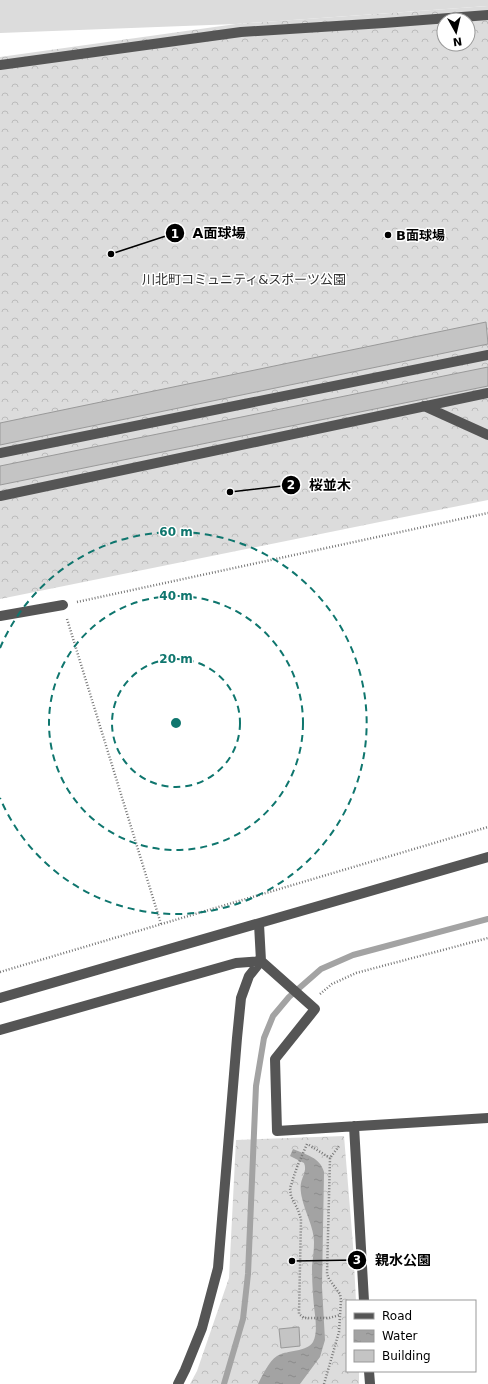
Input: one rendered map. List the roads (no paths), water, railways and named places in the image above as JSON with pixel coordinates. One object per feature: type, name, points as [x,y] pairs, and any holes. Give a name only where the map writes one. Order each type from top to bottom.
[{"type":"street","points":[[0,64],[241,32],[488,15]]},
{"type":"street","points":[[0,453],[488,355]]},
{"type":"street","points":[[0,496],[488,393]]},
{"type":"street","points":[[424,406],[488,435]]},
{"type":"street","points":[[0,616],[63,605]]},
{"type":"street","points":[[0,998],[488,857]]},
{"type":"street","points":[[178,1384],[202,1328],[218,1268],[237,1038],[242,998],[249,976],[261,961],[258,924]]},
{"type":"street","points":[[0,1030],[236,963],[261,961],[315,1009],[275,1058],[277,1131],[488,1118]]},
{"type":"street","points":[[354,1126],[364,1300]]},
{"type":"street","points":[[369,1372],[370,1384]]},
{"type":"water","points":[[293,1149],[316,1160],[324,1172],[322,1287],[325,1340],[320,1357],[300,1384],[258,1384],[274,1358],[281,1354],[306,1348],[313,1342],[316,1332],[312,1272],[314,1236],[303,1204],[301,1193],[305,1166],[304,1163],[290,1156]]},
{"type":"waterway","points":[[224,1384],[243,1319],[248,1274],[256,1086],[264,1038],[273,1016],[289,997],[321,969],[353,955],[488,919]]},
{"type":"place","name":"B面球場","points":[[388,235]]},
{"type":"place","name":"A面球場","points":[[111,254]]},
{"type":"place","name":"桜並木","points":[[230,492]]},
{"type":"place","name":"親水公園","points":[[292,1261]]},
{"type":"park label","name":"川北町コミュニティ&スポーツ公園","points":[[244,279]]}]
